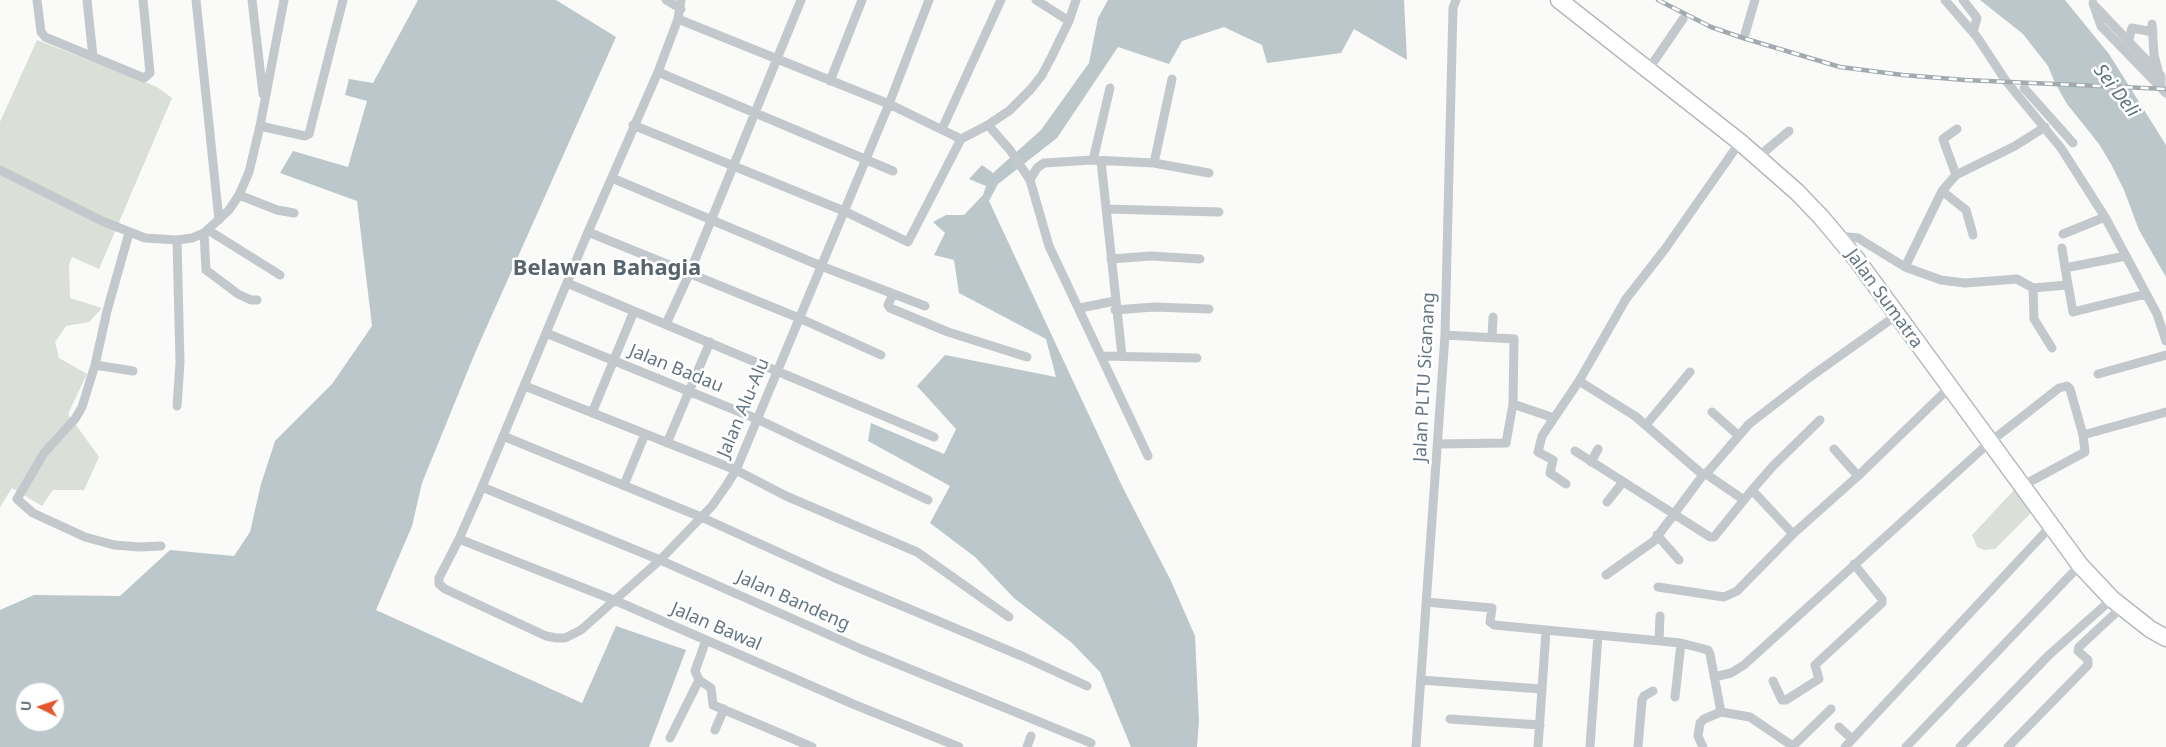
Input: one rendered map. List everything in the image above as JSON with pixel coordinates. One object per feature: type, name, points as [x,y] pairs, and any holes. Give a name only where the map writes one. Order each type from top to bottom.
[{"type":"highway","name":"Jalan Sumatra","points":[[1559,0],[1740,142],[1797,192],[1838,236],[2080,565],[2117,603],[2166,638]]},
{"type":"street","points":[[37,0],[42,34],[138,77],[148,77],[150,73],[143,0]]},
{"type":"street","points":[[87,0],[92,57]]},
{"type":"street","points":[[196,0],[219,220]]},
{"type":"street","points":[[252,0],[264,104]]},
{"type":"street","points":[[0,159],[1,170],[129,233],[145,238],[177,240],[192,238],[206,232],[229,210],[239,195],[248,172],[260,126],[284,0]]},
{"type":"street","points":[[260,126],[305,136],[309,134],[342,0]]},
{"type":"street","points":[[460,539],[525,386],[566,283],[633,125],[658,72],[678,19],[681,4],[666,0]]},
{"type":"street","points":[[666,324],[690,272],[801,0]]},
{"type":"street","points":[[830,81],[862,0]]},
{"type":"street","name":"Jalan Alu-Alu","points":[[460,539],[439,578],[439,584],[445,589],[546,636],[565,638],[581,630],[660,560],[720,496],[736,470],[778,370],[889,104],[928,0]]},
{"type":"street","points":[[942,129],[1001,0]]},
{"type":"street","points":[[1036,0],[1069,22]]},
{"type":"street","points":[[633,125],[844,212],[908,242],[961,139],[988,125],[1010,110],[1031,89],[1042,75],[1069,22],[1076,0]]},
{"type":"street","points":[[1945,0],[1973,32],[2006,81],[2062,148],[2105,217],[2157,314],[2166,341]]},
{"type":"street","points":[[1963,0],[1977,18],[1973,32]]},
{"type":"street","points":[[1745,34],[1755,2]]},
{"type":"street","points":[[2091,2],[2128,43],[2162,76]]},
{"type":"street","points":[[2091,2],[2100,26],[2164,90]]},
{"type":"street","name":"Jalan PLTU Sicanang","points":[[1416,747],[1445,335],[1453,3]]},
{"type":"street","points":[[678,19],[889,104],[961,139]]},
{"type":"street","points":[[1648,70],[1683,19]]},
{"type":"street","points":[[2128,43],[2132,28],[2153,28],[2154,55],[2162,76],[2164,90]]},
{"type":"street","points":[[658,72],[893,171]]},
{"type":"street","points":[[1154,163],[1172,79]]},
{"type":"street","points":[[1110,88],[1097,160],[1106,209],[1122,356]]},
{"type":"street","points":[[2024,88],[2073,143]]},
{"type":"street","points":[[1905,267],[1942,191],[1956,175],[2015,146],[2044,126],[2050,117]]},
{"type":"street","points":[[988,125],[1010,150],[1028,176],[1049,246],[1080,308],[1148,456]]},
{"type":"street","points":[[1956,175],[1943,139],[1957,129]]},
{"type":"street","points":[[1758,157],[1789,131]]},
{"type":"street","points":[[1566,484],[1550,473],[1553,460],[1538,452],[1542,436],[1580,382],[1626,299],[1665,249],[1740,142]]},
{"type":"street","points":[[1028,176],[1044,164],[1097,160],[1154,163],[1209,173]]},
{"type":"street","points":[[612,178],[821,266],[925,306]]},
{"type":"street","points":[[1942,191],[1966,210],[1973,234]]},
{"type":"street","points":[[239,195],[277,210],[294,213]]},
{"type":"street","points":[[1106,209],[1220,212]]},
{"type":"street","points":[[2063,234],[2105,217]]},
{"type":"street","points":[[206,232],[280,275]]},
{"type":"street","points":[[206,232],[206,270],[238,294],[251,300],[256,300]]},
{"type":"street","points":[[588,232],[690,272],[882,355]]},
{"type":"street","points":[[129,233],[107,311],[95,365],[78,413],[44,452],[17,499],[34,513],[85,537],[114,545],[161,546]]},
{"type":"street","points":[[1838,236],[1858,238],[1905,267],[1928,277],[1952,283],[2013,279],[2033,288],[2067,285]]},
{"type":"street","points":[[177,240],[180,363],[177,406]]},
{"type":"street","points":[[2062,248],[2071,309],[2076,313],[2146,294]]},
{"type":"street","points":[[1110,259],[1151,256],[1200,259]]},
{"type":"street","points":[[2065,268],[2126,256]]},
{"type":"street","points":[[566,283],[778,370],[934,437]]},
{"type":"street","points":[[2033,288],[2034,318],[2052,348]]},
{"type":"street","points":[[893,294],[888,305],[890,308],[948,332],[1027,357]]},
{"type":"street","points":[[1080,308],[1115,305],[1209,309]]},
{"type":"street","points":[[592,413],[634,311]]},
{"type":"street","points":[[1606,575],[1650,544],[1704,474],[1749,424],[1810,377],[1897,315]]},
{"type":"street","points":[[1492,337],[1494,317]]},
{"type":"street","name":"Jalan Badau","points":[[546,333],[757,419],[928,500]]},
{"type":"street","points":[[1438,444],[1506,443],[1513,404],[1516,342],[1512,338],[1445,335]]},
{"type":"street","points":[[667,443],[710,342]]},
{"type":"street","points":[[2098,374],[2166,355]]},
{"type":"street","points":[[1102,356],[1197,358]]},
{"type":"street","points":[[95,365],[133,371]]},
{"type":"street","points":[[1646,425],[1690,372]]},
{"type":"street","points":[[1580,382],[1626,409],[1704,474],[1744,500]]},
{"type":"street","points":[[525,386],[736,470],[786,496],[917,552],[1009,617]]},
{"type":"street","points":[[1714,677],[1731,673],[1744,664],[1990,442],[2063,386],[2070,389],[2083,435],[2086,449],[2084,454],[2022,486]]},
{"type":"street","points":[[1658,587],[1724,597],[1730,596],[1793,534],[1858,476],[1949,388]]},
{"type":"street","points":[[1513,404],[1554,418]]},
{"type":"street","points":[[1712,412],[1739,436]]},
{"type":"street","points":[[2083,435],[2166,412]]},
{"type":"street","points":[[1576,451],[1712,538],[1773,466],[1820,420]]},
{"type":"street","points":[[624,485],[645,434]]},
{"type":"street","points":[[504,436],[701,517],[833,577],[1024,657],[1087,686]]},
{"type":"street","points":[[1591,462],[1598,449]]},
{"type":"street","points":[[1834,449],[1858,476]]},
{"type":"street","points":[[1607,502],[1623,482]]},
{"type":"street","name":"Jalan Bandeng","points":[[482,487],[660,560],[869,652],[1090,743]]},
{"type":"street","points":[[1752,490],[1793,534]]},
{"type":"street","points":[[1845,747],[2051,526]]},
{"type":"street","points":[[1658,535],[1679,560]]},
{"type":"street","name":"Jalan Bawal","points":[[460,539],[614,600],[959,747]]},
{"type":"street","points":[[1773,681],[1782,700],[1786,700],[1819,678],[1815,665],[1882,603],[1882,599],[1854,564]]},
{"type":"street","points":[[1906,747],[2080,565]]},
{"type":"street","points":[[1426,602],[1487,606],[1493,610],[1490,622],[1494,625],[1681,643],[1710,652],[1721,712]]},
{"type":"street","points":[[1960,747],[2049,655],[2117,603]]},
{"type":"street","points":[[2008,747],[2088,664],[2088,660],[2078,651],[2079,647],[2117,603]]},
{"type":"street","points":[[1659,641],[1660,616]]},
{"type":"street","points":[[1538,747],[1546,631]]},
{"type":"street","points":[[1590,747],[1598,635]]},
{"type":"street","points":[[670,738],[699,680],[696,667],[706,640]]},
{"type":"street","points":[[1675,697],[1681,643]]},
{"type":"street","points":[[699,680],[711,688],[712,703],[812,747]]},
{"type":"street","points":[[1421,680],[1542,689]]},
{"type":"street","points":[[1638,747],[1642,700],[1644,696],[1653,691]]},
{"type":"street","points":[[715,730],[724,709]]},
{"type":"street","points":[[1702,747],[1698,736],[1700,723],[1704,719],[1721,712],[1750,717],[1794,747],[1831,709]]},
{"type":"street","points":[[1450,719],[1540,726]]},
{"type":"street","points":[[1839,728],[1852,739]]},
{"type":"street","points":[[1027,747],[1031,736]]},
{"type":"street","points":[[932,747],[935,737]]},
{"type":"shaded area","points":[[37,40],[157,87],[172,98],[99,269],[72,257],[69,265],[70,298],[102,308],[89,322],[66,326],[55,342],[59,358],[87,374],[68,414],[99,457],[84,490],[53,490],[42,506],[12,488],[0,507],[0,122]]},
{"type":"shaded area","points":[[2016,488],[2034,510],[1995,549],[1984,550],[1977,547],[1972,535]]},
{"type":"water","points":[[418,0],[556,0],[616,37],[475,353],[422,483],[412,526],[376,610],[582,703],[616,626],[686,650],[649,747],[0,747],[0,610],[34,595],[120,596],[170,550],[234,556],[250,532],[261,484],[275,441],[332,384],[372,326],[357,201],[280,173],[293,151],[348,167],[367,101],[345,95],[349,79],[373,83]]},
{"type":"water","points":[[1108,0],[1404,0],[1407,60],[1354,29],[1341,53],[1267,63],[1262,45],[1224,27],[1182,41],[1169,64],[1118,47],[1057,138],[998,184],[989,201],[1123,488],[1171,581],[1195,636],[1199,721],[1197,747],[1131,747],[1100,672],[1072,643],[1014,598],[975,557],[930,523],[950,486],[868,441],[871,423],[944,454],[956,429],[917,386],[945,355],[1056,377],[1046,339],[959,293],[954,260],[934,255],[945,233],[933,222],[946,215],[964,215],[983,195],[986,186],[969,179],[982,165],[993,173],[1041,130],[1089,63],[1098,18]]},
{"type":"water","name":"Sei Deli","points":[[1980,0],[2065,0],[2109,54],[2166,145],[2166,277],[2139,230],[2124,190],[2111,164],[2099,144],[2067,104],[2048,66],[2023,34]]},
{"type":"railway","points":[[1658,0],[1711,27],[1840,67],[1965,80],[2166,89]]},
{"type":"district","name":"Belawan Bahagia","points":[[607,269]]}]
